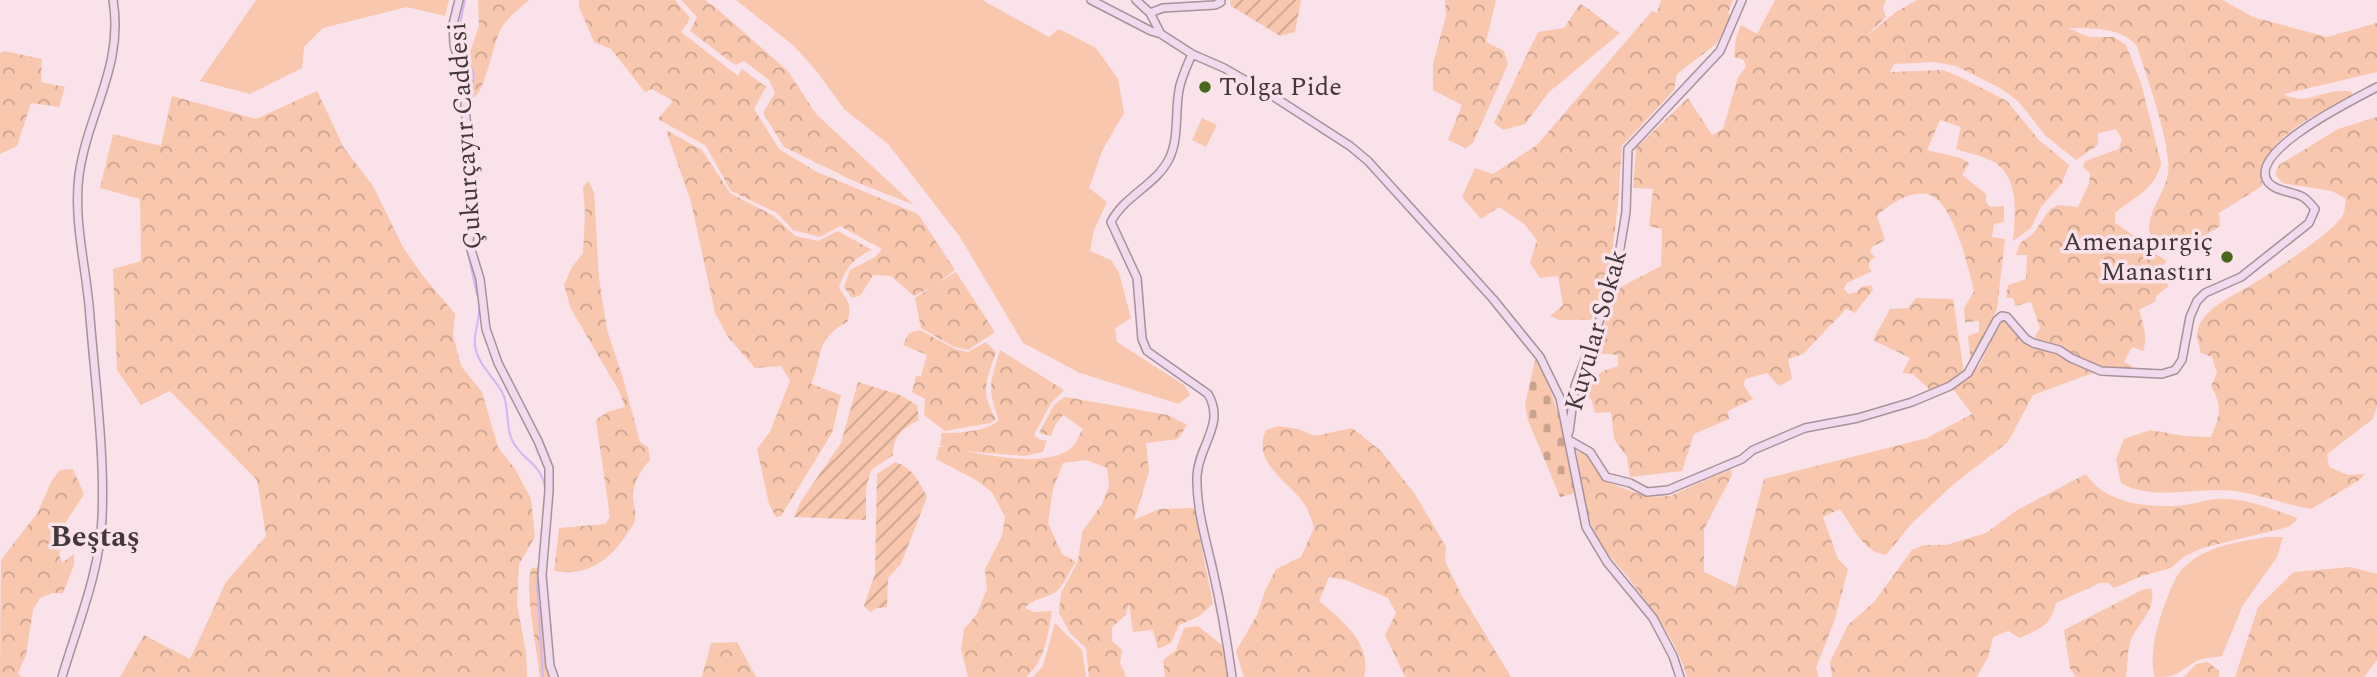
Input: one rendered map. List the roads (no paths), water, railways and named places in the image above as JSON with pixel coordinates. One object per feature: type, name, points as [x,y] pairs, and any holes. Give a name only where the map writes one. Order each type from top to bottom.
[{"type":"street","points":[[62,677],[95,565],[103,519],[89,308],[78,214],[79,175],[89,132],[114,54],[117,27],[113,0]]},
{"type":"street","name":"Çukurçayır Caddesi","points":[[459,0],[453,24],[454,45],[465,82],[465,109],[474,191],[469,243],[480,279],[486,329],[498,363],[549,468],[550,491],[542,575],[550,666],[554,677]]},
{"type":"street","points":[[1091,0],[1161,34],[1192,54],[1224,68],[1350,146],[1368,161],[1493,299],[1540,357],[1560,398],[1586,527],[1607,562],[1653,618],[1673,656],[1680,677]]},
{"type":"street","points":[[1136,0],[1150,13],[1161,34]]},
{"type":"street","name":"Kuyular Sokak","points":[[1569,440],[1575,386],[1615,279],[1626,212],[1628,149],[1720,51],[1742,0]]},
{"type":"street","points":[[1150,13],[1163,8],[1215,5],[1221,2]]},
{"type":"street","points":[[1192,54],[1179,87],[1173,151],[1168,162],[1117,210],[1111,222],[1136,278],[1142,339],[1147,351],[1208,394],[1214,403],[1214,428],[1197,473],[1232,677]]},
{"type":"street","points":[[1569,440],[1590,452],[1606,477],[1647,492],[1668,490],[1742,459],[1753,450],[1805,428],[1858,418],[1912,402],[1950,386],[1968,373],[1997,320],[2002,316],[2007,317],[2026,339],[2033,343],[2059,350],[2101,371],[2162,374],[2175,370],[2182,360],[2189,317],[2197,301],[2205,293],[2241,277],[2309,223],[2314,216],[2315,209],[2305,198],[2274,187],[2267,180],[2265,172],[2269,161],[2286,141],[2320,118],[2377,87]]},
{"type":"waterway","points":[[465,0],[458,34],[474,74],[471,104]]},
{"type":"waterway","points":[[466,239],[465,221],[469,203]]},
{"type":"waterway","points":[[467,248],[477,295]]},
{"type":"waterway","points":[[479,303],[475,341],[477,353],[504,398],[512,440],[540,472],[545,488]]},
{"type":"waterway","points":[[539,563],[537,587],[543,677]]},
{"type":"place","name":"Tolga Pide","points":[[1205,87]]},
{"type":"place","name":"Amenapırgiç Manastırı","points":[[2227,257]]},
{"type":"district","name":"Beştaş","points":[[95,537]]}]
